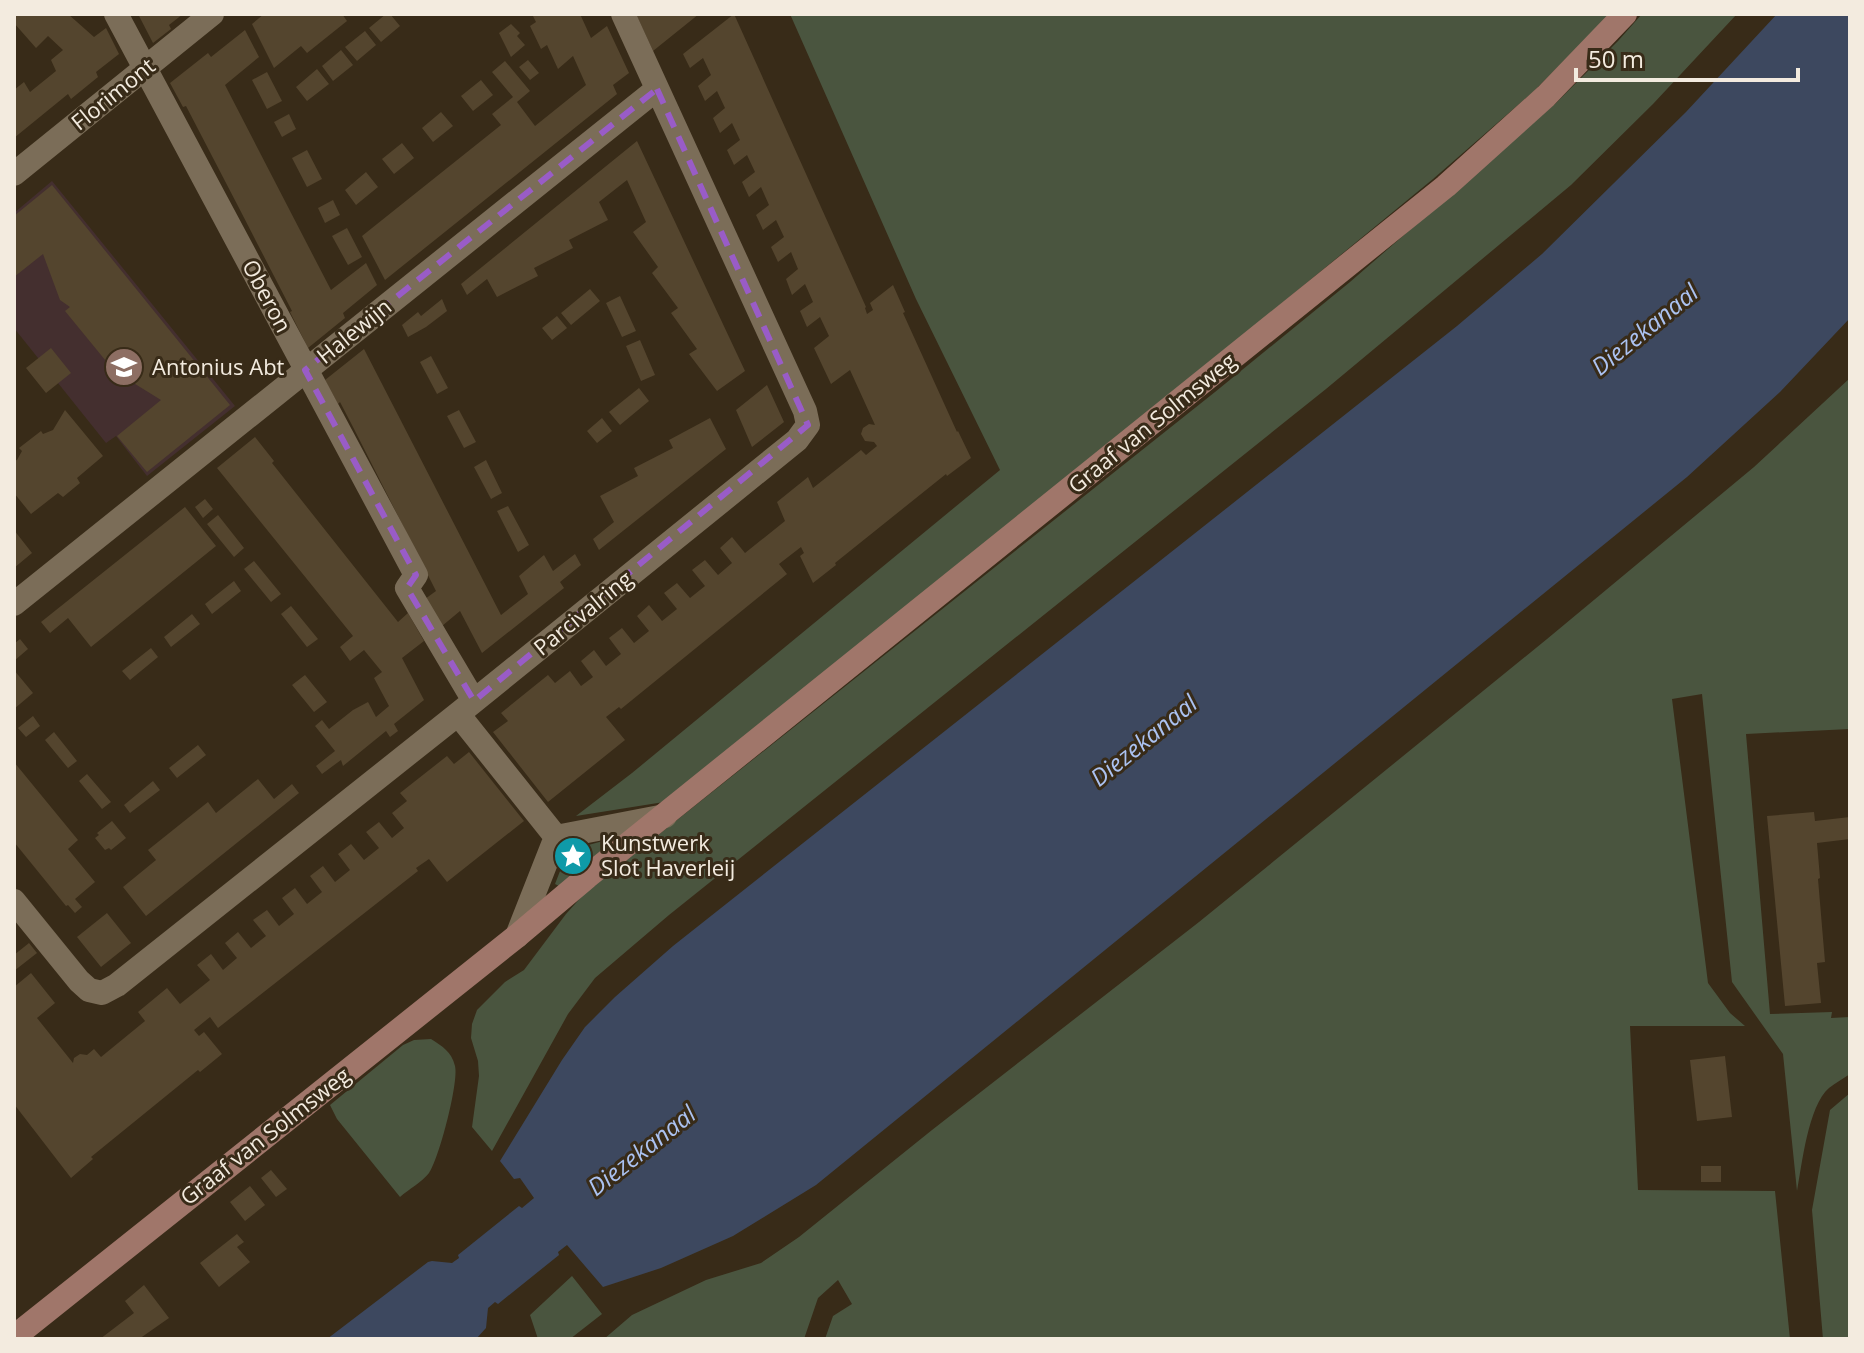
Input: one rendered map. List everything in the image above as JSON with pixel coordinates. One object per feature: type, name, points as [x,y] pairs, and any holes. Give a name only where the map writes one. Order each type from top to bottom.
[{"type":"street","name":"Oberon","points":[[116,14],[153,62],[311,365],[416,575],[407,588],[466,707]]},
{"type":"street","name":"Florimont","points":[[14,174],[212,14]]},
{"type":"street","name":"Parcivalring","points":[[14,901],[89,990],[102,993],[117,985],[797,440],[808,425],[805,411],[623,14]]},
{"type":"street","name":"Graaf van Solmsweg","points":[[14,1337],[517,936],[1446,186],[1546,96],[1625,14]]},
{"type":"street","name":"Halewijn","points":[[14,604],[657,89]]},
{"type":"street","points":[[466,707],[556,837]]},
{"type":"street","name":"Graaf van Solmsweg","points":[[517,936],[556,837],[665,816]]},
{"type":"highlighted area","points":[[657,89],[808,425],[474,701],[407,588],[416,575],[305,370]]},
{"type":"shaded area","name":"Antonius Abt","points":[[52,181],[235,406],[147,476],[116,436],[106,443],[14,328],[14,213]]},
{"type":"green space","points":[[790,14],[1610,14],[1533,92],[1433,179],[664,802],[576,816],[1000,470],[916,299]]},
{"type":"green space","points":[[1642,14],[1737,14],[1653,104],[1571,185],[1326,389],[669,915],[595,978],[568,1014],[492,1151],[472,1127],[479,1076],[471,1038],[477,1010],[505,982],[524,970],[584,894],[1350,282],[1556,103]]},
{"type":"green space","points":[[1850,378],[1850,729],[1746,734],[1770,1014],[1832,1012],[1831,1018],[1850,1017],[1850,1074],[1829,1088],[1816,1108],[1807,1136],[1797,1191],[1783,1054],[1732,982],[1702,694],[1672,699],[1708,983],[1730,1013],[1745,1026],[1630,1026],[1638,1190],[1775,1191],[1790,1339],[825,1339],[833,1316],[852,1304],[838,1280],[818,1298],[804,1339],[604,1339],[632,1315],[706,1280],[761,1263],[799,1237],[1199,922],[1547,639],[1754,467]]},
{"type":"green space","points":[[603,841],[606,849],[559,886],[555,884],[570,850]]},
{"type":"green space","points":[[431,1039],[449,1053],[455,1066],[451,1103],[438,1153],[429,1173],[400,1197],[337,1119],[330,1105],[403,1045],[414,1040]]},
{"type":"green space","points":[[1850,1093],[1850,1339],[1823,1339],[1812,1210],[1830,1110]]},
{"type":"green space","points":[[572,1276],[602,1314],[570,1339],[538,1339],[530,1315]]},
{"type":"water","name":"Diezekanaal","points":[[1777,14],[1850,14],[1850,318],[1780,392],[1687,477],[816,1185],[733,1236],[661,1268],[603,1287],[567,1245],[558,1252],[559,1255],[498,1304],[495,1302],[488,1308],[486,1328],[476,1339],[327,1339],[428,1262],[452,1263],[519,1206],[522,1208],[534,1198],[520,1178],[514,1179],[500,1161],[585,1027],[615,997],[673,946],[1457,326],[1542,254],[1686,112]]},
{"type":"building","points":[[14,14],[68,14],[94,37],[106,28],[119,54],[96,72],[98,77],[71,99],[68,94],[14,138],[14,90],[24,82],[30,92],[56,71],[51,60],[63,50],[48,36],[36,48],[14,23]]},
{"type":"building","points":[[138,14],[183,14],[169,25],[171,29],[153,43]]},
{"type":"building","points":[[264,14],[342,14],[347,21],[307,53],[301,46],[274,68],[252,24]]},
{"type":"building","points":[[390,14],[400,26],[381,42],[369,28]]},
{"type":"building","points":[[532,14],[580,14],[591,38],[607,26],[629,73],[613,85],[617,94],[385,280],[362,236],[501,125],[492,114],[513,97],[492,72],[505,61],[530,91],[517,102],[535,126],[586,85],[573,56],[558,69],[547,45],[541,49],[530,26],[536,22]]},
{"type":"building","points":[[636,14],[699,14],[653,51]]},
{"type":"building","points":[[734,14],[867,314],[873,310],[870,303],[893,285],[971,458],[946,474],[813,583],[800,556],[804,553],[801,547],[779,564],[787,574],[621,709],[619,707],[606,717],[625,740],[548,802],[493,732],[508,721],[501,713],[548,675],[555,683],[570,671],[581,686],[593,677],[581,661],[594,650],[606,666],[621,654],[609,638],[622,628],[634,643],[649,631],[637,616],[649,605],[662,621],[677,609],[664,593],[677,583],[690,598],[705,586],[692,570],[705,560],[718,575],[732,563],[720,548],[732,537],[745,553],[785,521],[777,502],[808,477],[813,488],[861,450],[866,455],[877,446],[874,442],[865,441],[861,434],[869,424],[875,425],[850,370],[831,384],[814,348],[829,336],[820,317],[807,327],[800,311],[813,302],[805,284],[792,295],[786,279],[798,269],[791,252],[778,262],[771,247],[784,237],[776,220],[763,230],[756,215],[769,205],[761,187],[749,197],[742,182],[755,172],[747,155],[734,165],[727,150],[740,140],[732,123],[720,133],[713,118],[725,108],[717,91],[705,101],[698,86],[711,75],[703,58],[690,68],[683,54]]},
{"type":"building","points":[[511,24],[520,33],[517,36],[525,45],[511,57],[499,33]]},
{"type":"building","points":[[245,30],[259,57],[225,85],[318,265],[331,290],[366,263],[377,285],[343,313],[345,318],[308,348],[186,106],[183,107],[170,83],[208,53],[211,57]]},
{"type":"building","points":[[365,31],[376,45],[357,61],[345,47]]},
{"type":"building","points":[[341,50],[353,65],[333,81],[322,66]]},
{"type":"building","points":[[528,60],[539,73],[530,80],[519,67]]},
{"type":"building","points":[[317,69],[329,84],[307,101],[296,87]]},
{"type":"building","points":[[267,72],[282,101],[267,109],[252,80]]},
{"type":"building","points":[[481,80],[493,95],[473,111],[461,96]]},
{"type":"building","points":[[441,112],[453,126],[433,142],[422,128]]},
{"type":"building","points":[[289,114],[296,129],[282,137],[274,122]]},
{"type":"building","points":[[637,141],[745,371],[717,391],[689,354],[697,349],[671,313],[678,308],[652,273],[658,267],[633,232],[646,222],[627,180],[599,202],[608,220],[569,240],[573,248],[534,268],[538,276],[497,297],[487,279],[467,295],[461,284]]},
{"type":"building","points":[[402,143],[414,158],[394,174],[382,159]]},
{"type":"building","points":[[307,150],[322,179],[307,187],[292,158]]},
{"type":"building","points":[[366,172],[378,187],[356,205],[345,190]]},
{"type":"building","name":"Antonius Abt","points":[[52,185],[230,405],[147,472],[117,436],[161,400],[119,374],[114,362],[110,366],[65,311],[70,307],[60,300],[43,254],[14,277],[14,216]]},
{"type":"building","points":[[333,200],[340,215],[325,223],[318,208]]},
{"type":"building","points":[[347,228],[362,257],[348,265],[332,236]]},
{"type":"building","points":[[590,289],[600,301],[571,325],[561,313]]},
{"type":"building","points":[[620,296],[636,331],[622,337],[606,303]]},
{"type":"building","points":[[442,299],[447,311],[408,337],[402,325],[418,312],[421,316]]},
{"type":"building","points":[[557,316],[567,328],[552,340],[542,328]]},
{"type":"building","points":[[640,340],[655,375],[641,381],[626,346]]},
{"type":"building","points":[[51,348],[71,373],[46,393],[26,368]]},
{"type":"building","points":[[364,349],[501,615],[528,594],[519,576],[544,555],[553,571],[575,554],[581,565],[560,582],[564,588],[482,653],[460,611],[442,626],[425,599],[436,591],[340,402],[338,404],[325,380]]},
{"type":"building","points":[[431,356],[448,388],[437,394],[420,362]]},
{"type":"building","points":[[767,385],[784,422],[752,447],[736,410]]},
{"type":"building","points":[[639,388],[649,401],[620,425],[609,412]]},
{"type":"building","points":[[65,410],[103,456],[77,478],[80,483],[63,497],[58,493],[31,514],[14,493],[14,461],[22,451],[19,448],[41,431],[43,434],[53,430]]},
{"type":"building","points":[[459,410],[476,442],[464,448],[447,416]]},
{"type":"building","points":[[602,418],[612,431],[597,443],[587,431]]},
{"type":"building","points":[[710,418],[726,449],[599,550],[593,539],[614,522],[600,496],[638,476],[634,468],[673,448],[669,440]]},
{"type":"building","points":[[255,437],[274,461],[272,463],[398,622],[408,613],[424,641],[402,658],[424,700],[394,724],[398,731],[390,737],[386,731],[343,766],[341,760],[322,774],[316,766],[335,751],[315,726],[322,720],[329,729],[368,702],[376,717],[389,706],[374,678],[382,672],[364,650],[350,661],[340,647],[353,636],[217,468]]},
{"type":"building","points":[[486,460],[502,493],[491,499],[474,467]]},
{"type":"building","points":[[205,499],[213,509],[203,518],[195,507]]},
{"type":"building","points":[[508,506],[529,545],[518,552],[497,511]]},
{"type":"building","points":[[185,507],[216,546],[91,647],[68,618],[50,633],[41,622]]},
{"type":"building","points":[[218,515],[244,548],[234,557],[207,524]]},
{"type":"building","points":[[14,530],[32,553],[14,568]]},
{"type":"building","points":[[254,561],[281,594],[271,602],[244,569]]},
{"type":"building","points":[[234,581],[241,591],[212,614],[205,604]]},
{"type":"building","points":[[291,606],[318,639],[307,647],[281,614]]},
{"type":"building","points":[[192,614],[200,624],[171,647],[164,637]]},
{"type":"building","points":[[20,639],[28,649],[14,661],[14,644]]},
{"type":"building","points":[[151,648],[158,657],[130,680],[122,671]]},
{"type":"building","points":[[14,670],[33,693],[14,709]]},
{"type":"building","points":[[305,675],[327,702],[314,712],[292,685]]},
{"type":"building","points":[[33,716],[40,726],[26,737],[18,728]]},
{"type":"building","points":[[54,732],[77,761],[68,768],[45,740]]},
{"type":"building","points":[[198,745],[206,755],[177,778],[169,768]]},
{"type":"building","points":[[469,752],[524,821],[447,882],[429,859],[416,868],[418,871],[218,1028],[210,1017],[194,1030],[199,1036],[204,1032],[222,1054],[91,1157],[93,1159],[71,1178],[14,1104],[14,987],[31,973],[55,1003],[37,1018],[73,1063],[80,1054],[87,1055],[94,1049],[101,1057],[145,1021],[138,1012],[167,988],[180,1004],[210,980],[197,965],[211,954],[223,970],[237,958],[225,943],[238,932],[251,948],[266,936],[253,920],[267,910],[279,926],[294,914],[282,898],[295,888],[307,904],[322,892],[310,876],[323,866],[335,882],[350,870],[338,854],[351,844],[364,860],[379,848],[366,832],[379,822],[392,838],[404,828],[392,813],[407,801],[400,793],[447,756],[454,764]]},
{"type":"building","points":[[14,762],[78,840],[68,849],[95,882],[75,899],[82,907],[75,913],[14,842]]},
{"type":"building","points":[[87,774],[111,802],[102,809],[79,781]]},
{"type":"building","points":[[258,779],[274,799],[292,784],[299,793],[146,916],[123,887],[156,860],[148,850],[208,802],[216,813]]},
{"type":"building","points":[[153,781],[160,790],[130,813],[124,805]]},
{"type":"building","points":[[1814,812],[1815,821],[1850,817],[1850,839],[1817,843],[1825,962],[1817,963],[1821,1003],[1785,1006],[1767,816]]},
{"type":"building","points":[[112,821],[126,838],[111,850],[105,850],[95,838]]},
{"type":"building","points":[[107,913],[131,943],[101,967],[77,937]]},
{"type":"building","points":[[29,943],[37,953],[14,971],[14,955]]},
{"type":"building","points":[[1725,1056],[1732,1117],[1697,1121],[1690,1060]]},
{"type":"building","points":[[1701,1166],[1721,1166],[1721,1182],[1701,1182]]},
{"type":"building","points":[[271,1170],[287,1189],[276,1197],[261,1178]]},
{"type":"building","points":[[250,1186],[265,1205],[245,1221],[230,1202]]},
{"type":"building","points":[[237,1234],[244,1242],[237,1247],[250,1262],[219,1287],[200,1263]]},
{"type":"building","points":[[144,1285],[169,1318],[139,1339],[100,1339],[134,1313],[125,1301]]},
{"type":"place","name":"Antonius Abt","points":[[124,367]]},
{"type":"place","name":"Kunstwerk Slot Haverleij","points":[[573,856]]}]
